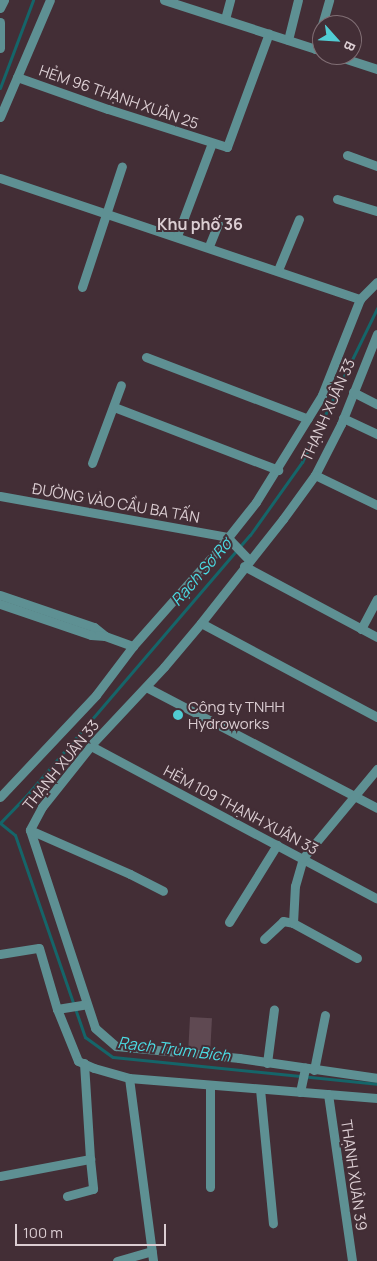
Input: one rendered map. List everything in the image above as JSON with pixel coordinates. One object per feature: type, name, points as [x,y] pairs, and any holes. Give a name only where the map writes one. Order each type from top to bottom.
[{"type":"street","points":[[0,8],[4,0]]},
{"type":"street","points":[[0,116],[50,0]]},
{"type":"street","points":[[164,0],[312,48]]},
{"type":"street","points":[[225,19],[230,0]]},
{"type":"street","points":[[288,40],[298,0]]},
{"type":"street","points":[[325,15],[329,0]]},
{"type":"street","points":[[0,22],[0,48]]},
{"type":"street","points":[[177,236],[212,143],[227,147],[269,33]]},
{"type":"street","points":[[362,64],[377,69]]},
{"type":"street","name":"HẺM 96 THẠNH XUÂN 25","points":[[17,77],[212,143]]},
{"type":"street","points":[[347,155],[377,166]]},
{"type":"street","points":[[82,287],[122,166]]},
{"type":"street","points":[[0,178],[209,246],[360,299]]},
{"type":"street","points":[[337,199],[377,211]]},
{"type":"street","points":[[278,270],[299,219]]},
{"type":"street","points":[[209,246],[218,224]]},
{"type":"street","points":[[0,796],[96,694],[133,646],[256,502],[278,470],[322,395],[360,299],[377,282]]},
{"type":"street","name":"THẠNH XUÂN 33","points":[[377,334],[343,418],[315,475],[201,623],[91,746],[42,807],[30,830],[95,1028],[116,1046],[267,1063],[377,1078]]},
{"type":"street","points":[[146,357],[308,419]]},
{"type":"street","points":[[92,463],[121,385]]},
{"type":"street","points":[[353,392],[377,404]]},
{"type":"street","points":[[114,407],[278,470]]},
{"type":"street","points":[[343,418],[377,434]]},
{"type":"street","points":[[315,475],[377,505]]},
{"type":"street","name":"ĐƯỜNG VÀO CẦU BA TẤN","points":[[0,496],[228,537]]},
{"type":"street","points":[[228,537],[246,563],[377,637]]},
{"type":"street","points":[[0,595],[94,626],[105,636]]},
{"type":"street","points":[[361,629],[377,599]]},
{"type":"street","points":[[0,604],[133,646]]},
{"type":"street","points":[[201,623],[377,717]]},
{"type":"street","points":[[146,686],[377,808]]},
{"type":"street","name":"HẺM 109 THẠNH XUÂN 33","points":[[91,746],[377,899]]},
{"type":"street","points":[[293,923],[295,886],[303,858],[377,769]]},
{"type":"street","points":[[30,830],[130,874],[163,891]]},
{"type":"street","points":[[229,922],[277,845]]},
{"type":"street","points":[[264,939],[283,921],[293,923],[357,958]]},
{"type":"street","points":[[0,954],[39,948],[57,1009],[78,1061],[129,1078],[377,1098]]},
{"type":"street","points":[[57,1009],[87,1004]]},
{"type":"street","points":[[267,1063],[274,1009]]},
{"type":"street","points":[[300,1092],[310,1069],[325,1015]]},
{"type":"street","points":[[67,1196],[93,1189],[84,1063]]},
{"type":"street","points":[[129,1078],[153,1261]]},
{"type":"street","points":[[210,1086],[210,1187]]},
{"type":"street","points":[[260,1088],[273,1223]]},
{"type":"street","name":"THẠNH XUÂN 39","points":[[328,1094],[352,1261]]},
{"type":"street","points":[[0,1176],[90,1159]]},
{"type":"street","points":[[117,1261],[152,1251]]},
{"type":"building","points":[[190,1017],[212,1018],[210,1054],[188,1053]]},
{"type":"waterway","points":[[0,88],[33,0]]},
{"type":"waterway","name":"Rạch Sơ Rơ","points":[[0,823],[26,796],[250,535],[302,462],[377,308]]},
{"type":"waterway","name":"Rạch Trùm Bích","points":[[0,823],[15,835],[85,1037],[113,1057],[377,1084]]},
{"type":"place","name":"Công ty TNHH Hydroworks","points":[[178,715]]},
{"type":"district","name":"Khu phố 36","points":[[200,224]]}]
